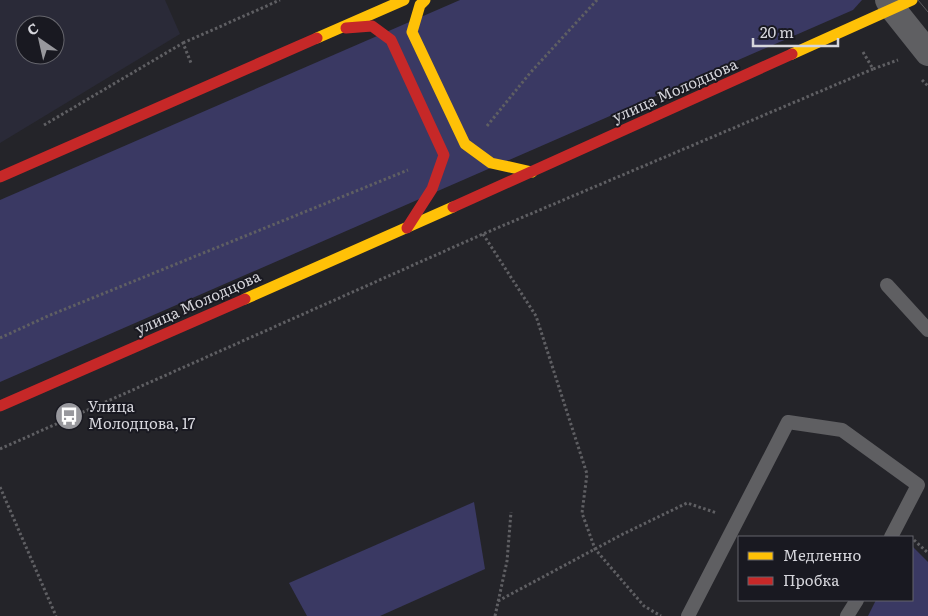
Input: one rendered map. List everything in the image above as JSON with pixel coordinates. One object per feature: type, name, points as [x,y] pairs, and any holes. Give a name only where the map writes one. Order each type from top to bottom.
[{"type":"street","points":[[0,177],[404,0]]},
{"type":"street","points":[[425,0],[420,4],[412,32],[465,144],[491,163],[532,172]]},
{"type":"street","points":[[898,3],[928,53]]},
{"type":"street","name":"улица Молодцова","points":[[0,406],[532,172],[898,3]]},
{"type":"street","points":[[341,28],[372,26],[391,40],[444,155],[432,189],[407,228]]},
{"type":"lane","points":[[887,285],[928,330]]},
{"type":"lane","points":[[688,616],[788,422],[842,430],[923,490],[892,536]]},
{"type":"lane","points":[[847,616],[856,601]]},
{"type":"path","points":[[42,126],[183,43],[280,0]]},
{"type":"path","points":[[465,144],[482,133],[530,73],[597,0]]},
{"type":"path","points":[[183,43],[201,89]]},
{"type":"path","points":[[862,50],[873,69]]},
{"type":"path","points":[[0,449],[482,234],[901,58]]},
{"type":"path","points":[[921,79],[928,86]]},
{"type":"path","points":[[0,338],[48,316],[444,155]]},
{"type":"path","points":[[482,234],[536,316],[587,474],[582,513],[595,549],[644,606],[661,616]]},
{"type":"path","points":[[0,487],[56,616]]},
{"type":"path","points":[[498,602],[623,534],[687,504],[738,519]]},
{"type":"path","points":[[494,616],[507,561],[511,512]]},
{"type":"path","points":[[913,539],[928,553]]},
{"type":"shaded area","points":[[0,0],[165,0],[180,34],[0,143]]},
{"type":"shaded area","points":[[460,0],[862,0],[853,10],[0,382],[0,200]]},
{"type":"shaded area","points":[[474,502],[485,569],[380,616],[307,616],[289,583]]},
{"type":"shaded area","points":[[913,547],[928,562],[928,616],[868,616],[876,601],[913,601]]},
{"type":"tram line","points":[[918,0],[928,12]]},
{"type":"traffic: slow","points":[[317,38],[404,0]]},
{"type":"traffic: slow","points":[[425,0],[420,5],[412,32],[465,144],[491,163],[532,172]]},
{"type":"traffic: slow","points":[[792,54],[912,0]]},
{"type":"traffic: slow","points":[[245,299],[453,207]]},
{"type":"traffic: jam","points":[[346,28],[372,26],[391,40],[444,155],[432,189],[407,228]]},
{"type":"traffic: jam","points":[[0,177],[317,38]]},
{"type":"traffic: jam","points":[[453,207],[792,54]]},
{"type":"traffic: jam","points":[[0,406],[245,299]]},
{"type":"place","name":"Улица Молодцова, 17","points":[[69,416]]}]
